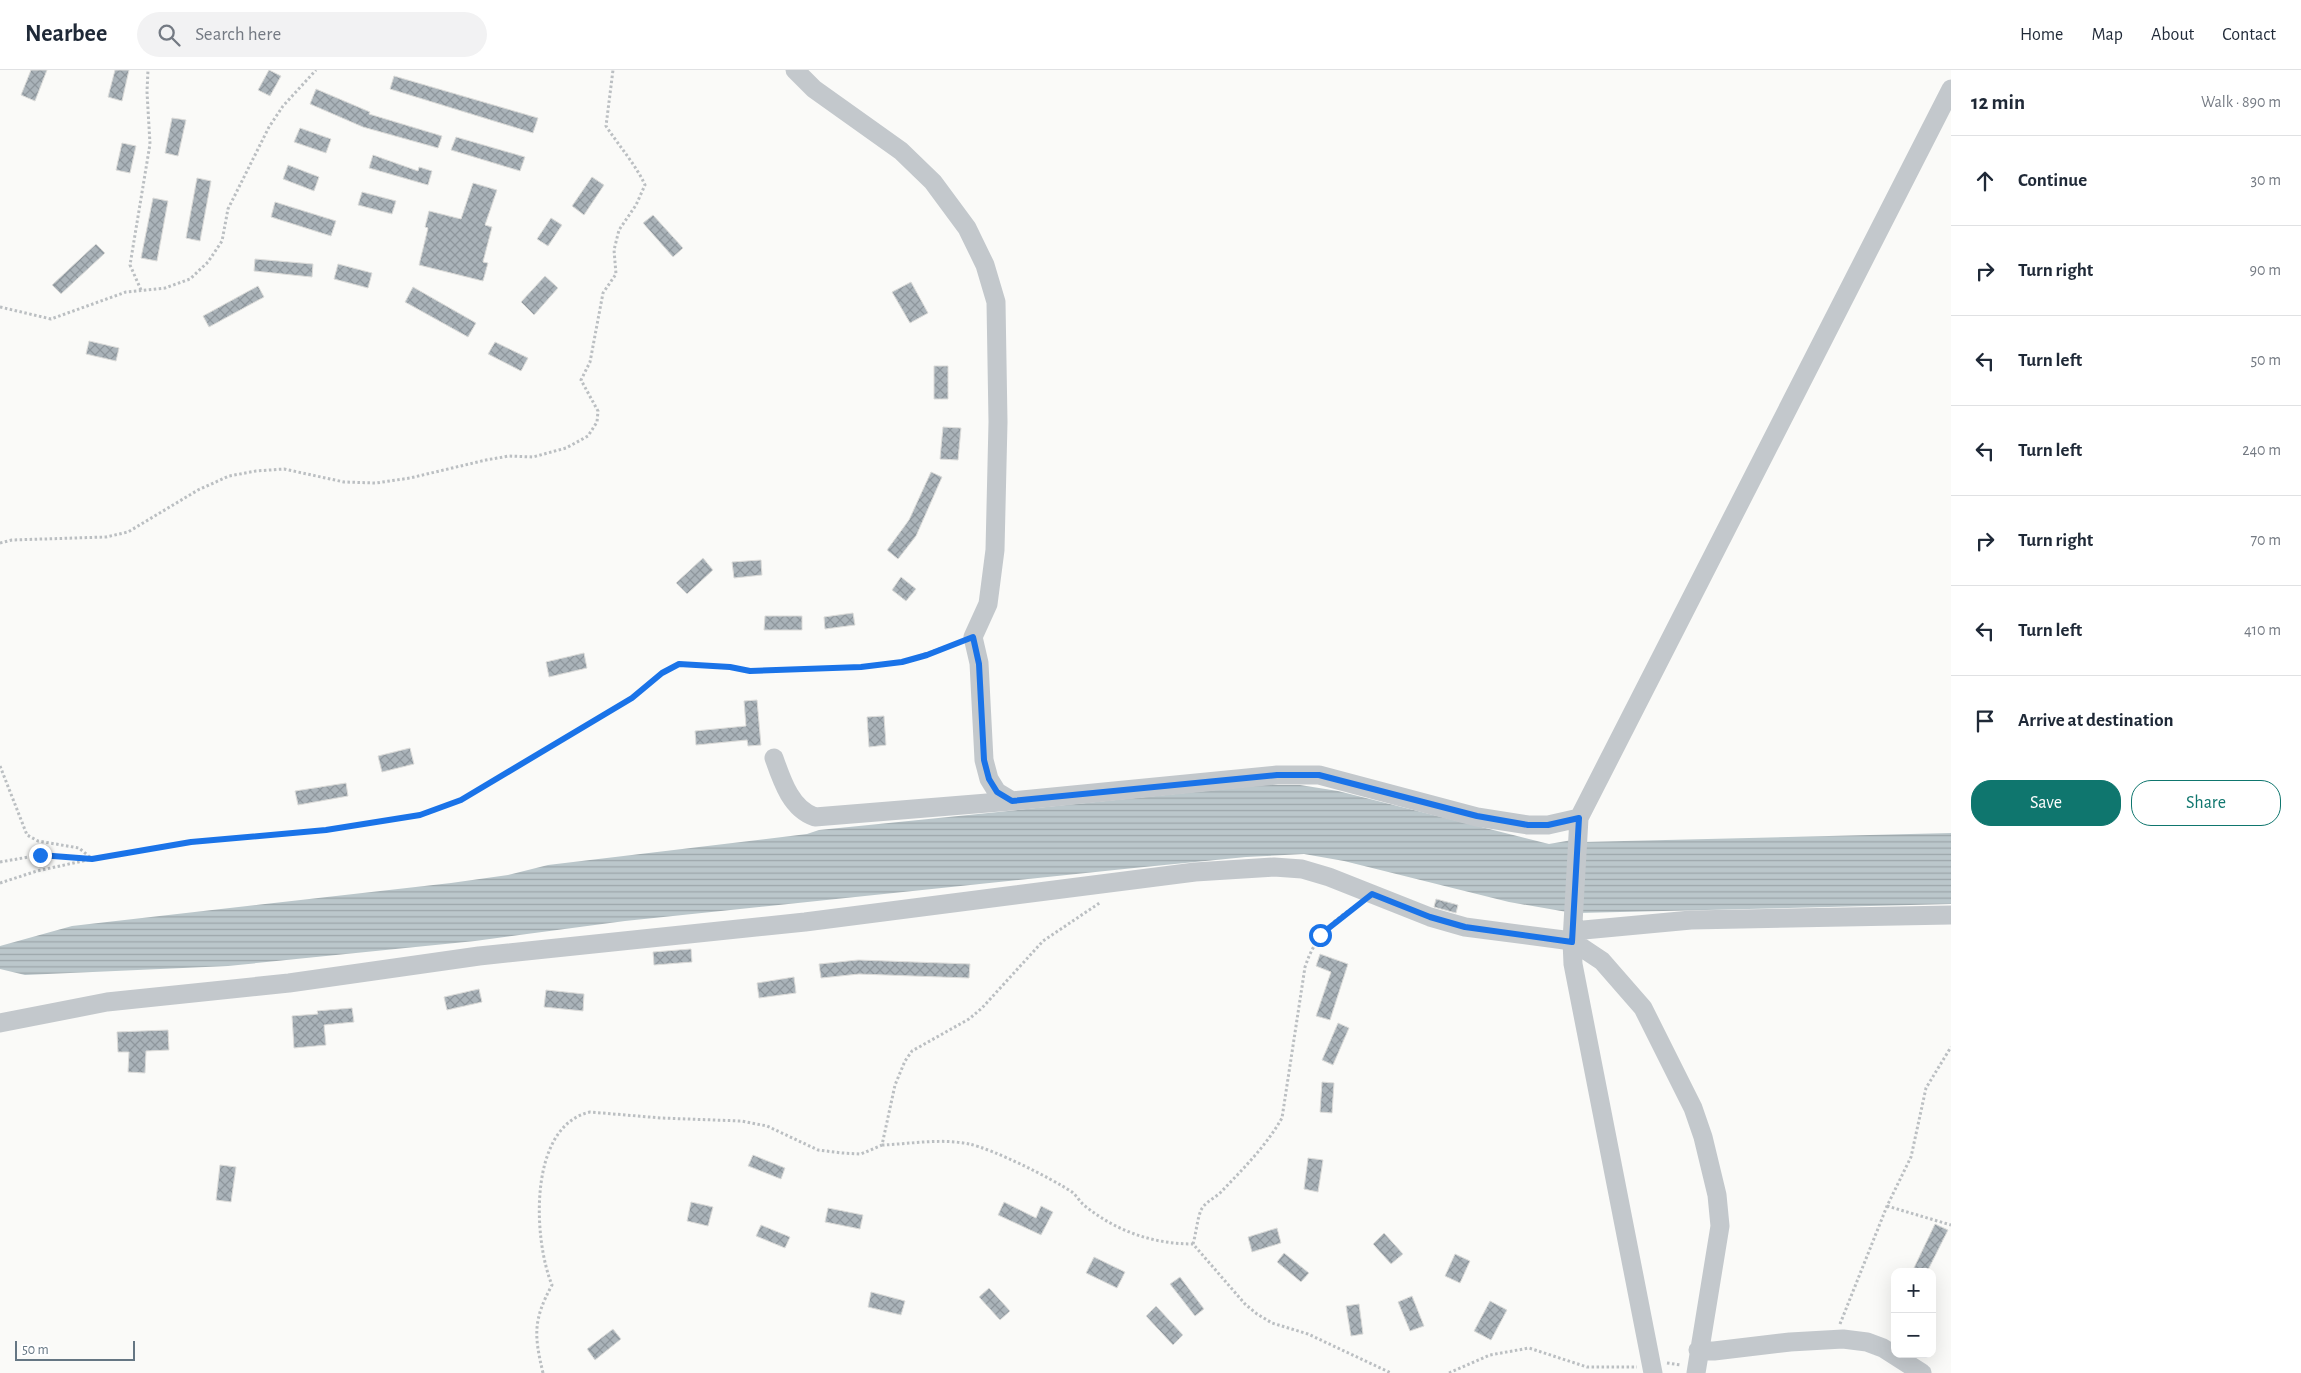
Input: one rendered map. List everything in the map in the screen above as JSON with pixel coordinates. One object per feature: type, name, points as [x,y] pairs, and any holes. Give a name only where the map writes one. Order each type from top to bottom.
[{"type":"street","points":[[795,70],[814,88],[901,151],[933,182],[967,228],[985,265],[996,302],[998,422],[995,550],[988,604],[973,637],[979,664],[984,760],[989,779],[997,792],[1012,801]]},
{"type":"street","points":[[1652,1368],[1573,964],[1572,936],[1579,818],[1951,89]]},
{"type":"street","points":[[774,758],[782,781],[793,801],[804,813],[815,816],[1012,801],[1277,775],[1319,775],[1477,816],[1528,825],[1548,825],[1579,818]]},
{"type":"street","points":[[0,1023],[107,1002],[289,983],[478,956],[805,922],[1195,872],[1274,867],[1302,870],[1372,894],[1430,917],[1465,927],[1572,936],[1691,920],[1951,915]]},
{"type":"street","points":[[1572,936],[1602,961],[1643,1008],[1693,1108],[1703,1137],[1714,1175],[1720,1226],[1697,1363]]},
{"type":"street","points":[[1697,1363],[1714,1351],[1765,1344],[1836,1339],[1867,1342],[1883,1348],[1922,1373]]},
{"type":"path","points":[[141,290],[130,265],[150,144],[147,92],[148,70]]},
{"type":"path","points":[[0,307],[51,319],[126,292],[165,288],[190,279],[208,262],[222,241],[228,209],[269,127],[283,106],[316,70]]},
{"type":"path","points":[[0,543],[12,540],[106,537],[128,532],[176,502],[229,476],[284,469],[344,482],[376,483],[410,478],[509,456],[533,457],[566,448],[588,436],[596,422],[598,411],[581,380],[590,362],[603,293],[616,274],[614,250],[619,230],[636,205],[645,185],[638,169],[626,157],[606,126],[613,70]]},
{"type":"path","points":[[0,883],[36,871],[191,842],[326,830],[420,815],[461,800],[632,698],[662,673],[679,664],[730,667],[750,671],[861,667],[902,662],[927,655],[973,637]]},
{"type":"path","points":[[0,766],[27,835],[38,841],[79,848],[92,859]]},
{"type":"path","points":[[0,862],[40,855],[92,859]]},
{"type":"path","points":[[882,1145],[895,1085],[905,1060],[912,1051],[969,1019],[982,1008],[1043,941],[1105,900],[1118,889],[1120,883]]},
{"type":"path","points":[[1193,1244],[1201,1212],[1205,1205],[1251,1160],[1273,1134],[1282,1118],[1301,990],[1311,950],[1320,935],[1333,922],[1372,894]]},
{"type":"path","points":[[1836,1339],[1838,1327],[1887,1206],[1913,1152],[1926,1088],[1951,1047]]},
{"type":"path","points":[[543,1373],[536,1342],[536,1325],[543,1301],[552,1285],[546,1272],[538,1227],[544,1164],[555,1140],[566,1125],[580,1114],[590,1112],[661,1118],[741,1121],[767,1126],[818,1150],[842,1153],[861,1154],[882,1145],[952,1142],[970,1144],[1055,1182],[1073,1194],[1083,1205],[1124,1230],[1154,1241],[1193,1244],[1245,1304],[1257,1314],[1272,1323],[1308,1334],[1391,1373]]},
{"type":"path","points":[[1887,1206],[1951,1225]]},
{"type":"path","points":[[1449,1373],[1490,1355],[1529,1348],[1588,1367],[1652,1368],[1697,1363]]},
{"type":"shaded area","points":[[1265,785],[1300,785],[1338,791],[1549,844],[1572,840],[1567,912],[1509,902],[1344,861],[1304,854],[1246,857],[1134,868],[625,921],[475,941],[228,966],[25,975],[0,969],[0,946],[72,926],[451,883],[508,875],[548,865],[807,834],[819,830]]},
{"type":"shaded area","points":[[1951,833],[1951,904],[1578,913],[1583,842]]},
{"type":"building","points":[[31,70],[47,70],[35,101],[21,95]]},
{"type":"building","points":[[115,70],[129,70],[122,101],[108,97]]},
{"type":"building","points":[[269,70],[281,76],[270,96],[258,90]]},
{"type":"building","points":[[394,76],[538,118],[533,133],[390,89]]},
{"type":"building","points":[[316,89],[370,112],[369,114],[442,136],[438,148],[363,127],[310,104]]},
{"type":"building","points":[[172,118],[186,120],[178,156],[165,153]]},
{"type":"building","points":[[300,128],[331,139],[326,153],[294,142]]},
{"type":"building","points":[[456,137],[525,157],[520,171],[451,150]]},
{"type":"building","points":[[122,143],[136,146],[130,173],[116,170]]},
{"type":"building","points":[[373,155],[418,171],[419,167],[432,171],[428,185],[369,168]]},
{"type":"building","points":[[288,165],[319,177],[314,191],[283,179]]},
{"type":"building","points":[[592,177],[604,185],[584,215],[572,206]]},
{"type":"building","points":[[197,178],[211,181],[200,241],[186,238]]},
{"type":"building","points":[[473,183],[497,190],[485,225],[492,227],[483,262],[488,263],[483,281],[419,265],[428,228],[425,227],[429,211],[461,219]]},
{"type":"building","points":[[362,192],[396,201],[392,214],[358,205]]},
{"type":"building","points":[[153,198],[168,201],[157,261],[141,258]]},
{"type":"building","points":[[275,202],[336,221],[331,236],[271,217]]},
{"type":"building","points":[[653,215],[683,248],[673,257],[643,223]]},
{"type":"building","points":[[551,218],[562,225],[548,246],[537,239]]},
{"type":"building","points":[[96,244],[105,253],[61,294],[52,285]]},
{"type":"building","points":[[255,259],[313,264],[312,277],[254,271]]},
{"type":"building","points":[[338,264],[372,273],[368,288],[334,279]]},
{"type":"building","points":[[545,276],[558,288],[534,315],[521,302]]},
{"type":"building","points":[[911,282],[928,313],[910,323],[892,292]]},
{"type":"building","points":[[258,286],[264,297],[209,327],[203,316]]},
{"type":"building","points":[[413,287],[476,323],[468,337],[405,302]]},
{"type":"building","points":[[89,341],[119,348],[116,361],[86,354]]},
{"type":"building","points":[[495,342],[528,358],[521,371],[488,354]]},
{"type":"building","points":[[934,366],[948,366],[948,399],[934,399]]},
{"type":"building","points":[[943,427],[961,428],[958,460],[940,459]]},
{"type":"building","points":[[931,472],[942,477],[916,536],[898,559],[887,550],[909,520]]},
{"type":"building","points":[[703,558],[713,570],[687,594],[676,583]]},
{"type":"building","points":[[761,560],[762,575],[734,578],[732,562]]},
{"type":"building","points":[[901,577],[916,589],[906,601],[892,590]]},
{"type":"building","points":[[853,613],[855,625],[825,629],[824,617]]},
{"type":"building","points":[[765,616],[802,616],[802,630],[764,630]]},
{"type":"building","points":[[584,653],[587,668],[549,677],[546,662]]},
{"type":"building","points":[[757,700],[761,745],[748,746],[747,740],[696,745],[695,731],[746,726],[744,701]]},
{"type":"building","points":[[884,716],[886,745],[869,747],[867,717]]},
{"type":"building","points":[[410,748],[414,764],[382,772],[378,756]]},
{"type":"building","points":[[346,783],[348,796],[298,805],[295,791]]},
{"type":"building","points":[[1436,899],[1458,905],[1456,913],[1434,907]]},
{"type":"building","points":[[691,949],[692,962],[654,965],[653,952]]},
{"type":"building","points":[[1320,954],[1348,964],[1330,1020],[1316,1016],[1331,972],[1316,966]]},
{"type":"building","points":[[858,960],[970,964],[969,978],[859,974],[821,978],[819,964]]},
{"type":"building","points":[[794,977],[796,993],[759,998],[757,983]]},
{"type":"building","points":[[479,989],[482,1002],[447,1010],[444,997]]},
{"type":"building","points":[[546,990],[584,994],[583,1011],[544,1007]]},
{"type":"building","points":[[352,1008],[354,1022],[324,1025],[326,1045],[294,1048],[292,1016],[318,1014],[317,1011]]},
{"type":"building","points":[[1338,1023],[1349,1028],[1333,1065],[1322,1060]]},
{"type":"building","points":[[168,1030],[169,1050],[146,1051],[145,1073],[128,1072],[129,1052],[118,1052],[117,1032]]},
{"type":"building","points":[[1322,1082],[1334,1083],[1332,1113],[1320,1112]]},
{"type":"building","points":[[753,1155],[785,1168],[781,1179],[748,1166]]},
{"type":"building","points":[[1308,1158],[1323,1160],[1318,1192],[1304,1189]]},
{"type":"building","points":[[220,1165],[236,1167],[231,1202],[216,1200]]},
{"type":"building","points":[[691,1202],[713,1207],[708,1226],[687,1221]]},
{"type":"building","points":[[1004,1202],[1036,1218],[1041,1206],[1053,1212],[1041,1235],[998,1215]]},
{"type":"building","points":[[828,1208],[863,1215],[860,1229],[825,1222]]},
{"type":"building","points":[[1935,1224],[1948,1230],[1929,1268],[1914,1268]]},
{"type":"building","points":[[761,1225],[790,1237],[785,1248],[756,1236]]},
{"type":"building","points":[[1277,1228],[1281,1243],[1252,1252],[1248,1237]]},
{"type":"building","points":[[1384,1233],[1403,1254],[1391,1264],[1373,1244]]},
{"type":"building","points":[[1284,1253],[1309,1273],[1301,1282],[1277,1262]]},
{"type":"building","points":[[1455,1254],[1470,1261],[1460,1283],[1445,1276]]},
{"type":"building","points":[[1094,1257],[1125,1272],[1117,1288],[1086,1273]]},
{"type":"building","points":[[1180,1277],[1204,1309],[1195,1316],[1170,1284]]},
{"type":"building","points":[[989,1288],[1010,1311],[1000,1320],[979,1297]]},
{"type":"building","points":[[871,1292],[905,1301],[901,1315],[868,1307]]},
{"type":"building","points":[[1412,1296],[1424,1326],[1410,1331],[1398,1302]]},
{"type":"building","points":[[1490,1301],[1507,1310],[1491,1340],[1474,1331]]},
{"type":"building","points":[[1359,1304],[1363,1334],[1351,1336],[1346,1306]]},
{"type":"building","points":[[1156,1306],[1183,1335],[1173,1345],[1146,1316]]},
{"type":"building","points":[[613,1329],[621,1339],[595,1360],[587,1349]]},
{"type":"route","points":[[40,855],[92,859],[191,842],[326,830],[420,815],[461,800],[632,698],[662,673],[679,664],[730,667],[750,671],[792,671],[861,667],[902,662],[927,655],[973,637],[979,664],[984,760],[989,779],[997,792],[1012,801],[1277,775],[1319,775],[1477,816],[1528,825],[1548,825],[1579,818],[1572,942],[1465,927],[1430,917],[1372,894],[1333,922],[1320,935]]}]
